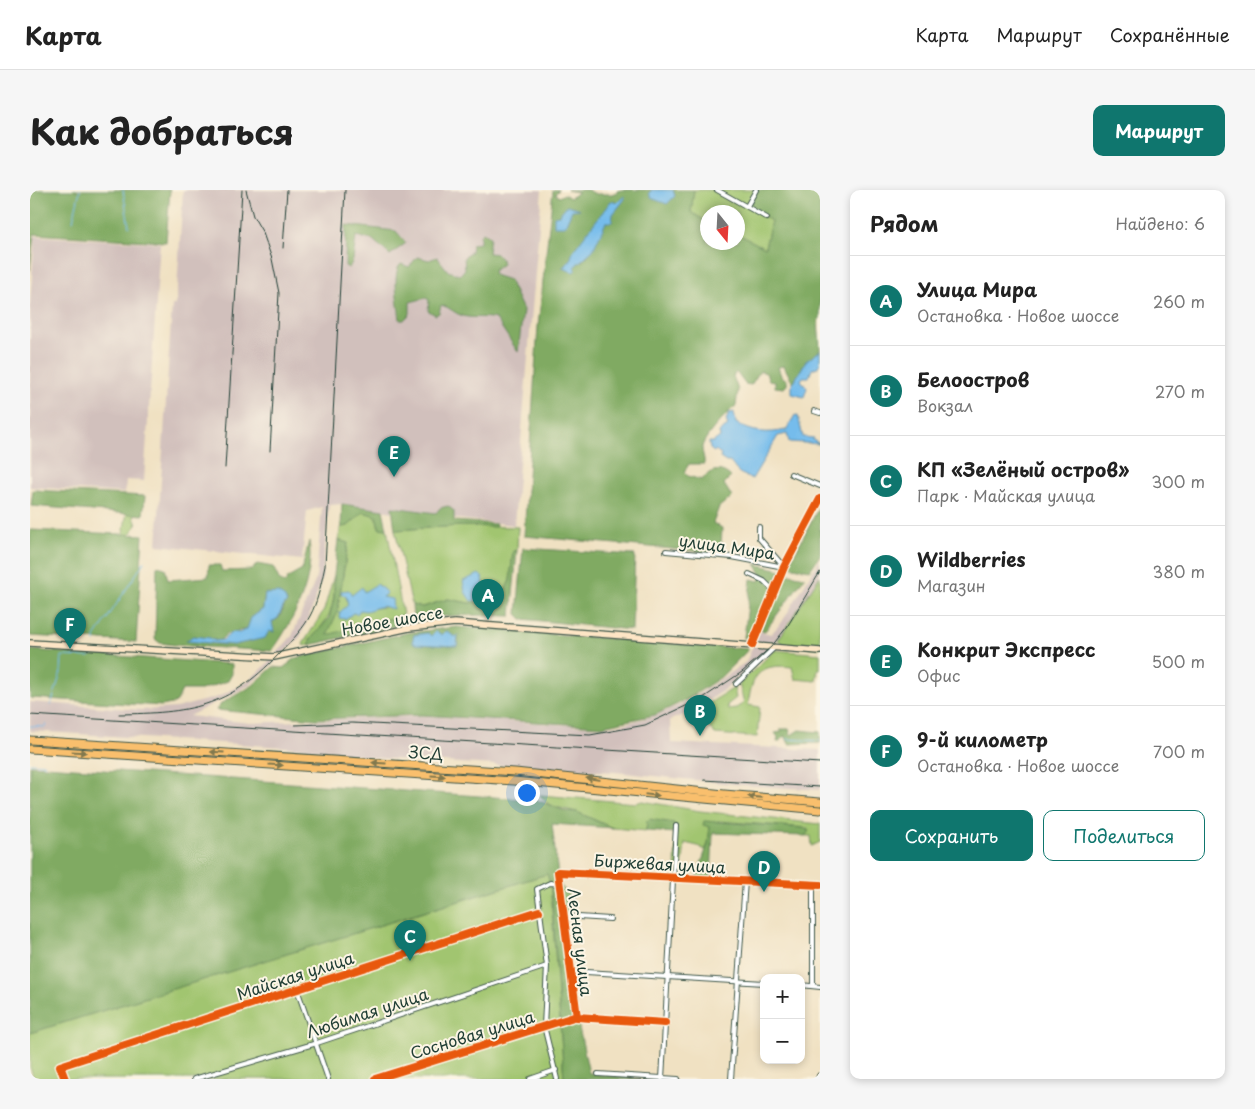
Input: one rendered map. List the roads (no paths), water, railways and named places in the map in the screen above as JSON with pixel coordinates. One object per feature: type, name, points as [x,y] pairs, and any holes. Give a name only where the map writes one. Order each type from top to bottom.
[{"type":"highway","name":"ЗСД","points":[[30,740],[515,772],[820,802]]},
{"type":"highway","name":"ЗСД","points":[[30,749],[540,783],[820,810]]},
{"type":"main road","name":"Новое шоссе","points":[[30,643],[274,657],[409,628],[455,623],[820,651]]},
{"type":"street","points":[[717,190],[767,218]]},
{"type":"street","points":[[748,206],[756,190]]},
{"type":"street","points":[[814,411],[820,413]]},
{"type":"street","points":[[791,474],[820,486]]},
{"type":"street","points":[[752,645],[784,567],[820,499]]},
{"type":"street","points":[[759,527],[759,538],[784,567]]},
{"type":"street","name":"улица Мира","points":[[666,551],[732,557],[784,567]]},
{"type":"street","points":[[749,574],[764,581],[774,591]]},
{"type":"street","points":[[736,684],[775,647]]},
{"type":"street","points":[[662,1078],[676,826]]},
{"type":"street","name":"Биржевая улица","points":[[558,872],[820,884]]},
{"type":"street","name":"Лесная улица","points":[[558,872],[577,1016],[665,1022]]},
{"type":"street","points":[[731,1079],[745,881]]},
{"type":"street","points":[[557,1079],[544,1026],[543,1009],[547,966],[537,888],[550,883],[559,884]]},
{"type":"street","points":[[813,986],[814,884]]},
{"type":"street","name":"Майская улица","points":[[65,1079],[60,1066],[539,911]]},
{"type":"street","points":[[563,916],[610,919]]},
{"type":"street","name":"Любимая улица","points":[[194,1079],[317,1042],[547,966]]},
{"type":"street","points":[[570,971],[760,983]]},
{"type":"street","points":[[805,985],[820,987]]},
{"type":"street","points":[[297,989],[317,1042],[328,1079]]},
{"type":"street","name":"Сосновая улица","points":[[375,1079],[577,1016]]},
{"type":"street","points":[[530,1079],[556,1070]]},
{"type":"street","points":[[598,1074],[678,1079]]},
{"type":"water","points":[[652,190],[673,190],[675,196],[667,204],[651,198],[649,193]]},
{"type":"water","points":[[624,196],[625,199],[613,214],[612,222],[606,222],[593,250],[575,266],[576,270],[573,272],[562,268],[570,261],[573,251],[611,201],[617,203]]},
{"type":"water","points":[[567,205],[580,209],[572,210],[565,226],[554,226],[554,216],[559,215]]},
{"type":"water","points":[[820,351],[820,363],[817,368],[812,369],[809,377],[803,377],[801,380],[807,388],[804,397],[792,394],[792,385],[806,361]]},
{"type":"water","points":[[734,412],[736,423],[754,431],[766,432],[786,430],[795,415],[798,416],[803,437],[814,438],[813,440],[820,444],[789,442],[787,434],[778,436],[752,479],[739,473],[730,462],[720,458],[721,455],[716,450],[714,452],[710,449],[709,442],[713,442],[720,437],[719,432],[728,426],[726,420],[729,413]]},
{"type":"water","points":[[479,574],[483,578],[486,595],[479,600],[471,601],[465,592],[463,581]]},
{"type":"water","points":[[377,584],[387,593],[382,597],[392,599],[393,609],[382,606],[366,611],[360,610],[357,614],[353,613],[345,619],[339,618],[340,612],[348,605],[346,596],[342,595],[341,591],[349,590],[352,595],[362,587],[364,592]]},
{"type":"water","points":[[278,593],[285,598],[287,603],[284,605],[278,618],[272,622],[274,632],[269,631],[265,638],[234,645],[186,641],[193,636],[210,638],[215,641],[223,640],[232,632],[239,633],[247,629],[251,618],[263,609],[265,594]]},
{"type":"water","points":[[436,631],[442,635],[446,631],[455,637],[458,634],[457,646],[415,644],[412,642],[414,635],[428,633],[431,636]]},
{"type":"waterway","points":[[73,221],[80,190]]},
{"type":"waterway","points":[[123,190],[129,227]]},
{"type":"waterway","points":[[797,534],[811,506]]},
{"type":"waterway","points":[[784,560],[793,541]]},
{"type":"waterway","points":[[95,642],[95,637],[144,562]]},
{"type":"waterway","points":[[51,705],[61,672],[62,656],[90,657],[93,652]]},
{"type":"waterway","points":[[30,726],[45,727],[46,724]]},
{"type":"waterway","points":[[787,739],[820,741]]},
{"type":"waterway","points":[[30,763],[45,764]]},
{"type":"railway","points":[[225,468],[242,190]]},
{"type":"railway","points":[[246,190],[253,216],[263,233],[272,259],[279,293],[270,451]]},
{"type":"railway","points":[[283,248],[287,190]]},
{"type":"railway","points":[[119,714],[187,709],[224,697],[260,673],[298,633],[315,606],[325,566],[345,190]]},
{"type":"railway","points":[[295,725],[352,723],[590,735],[645,725],[703,698],[742,672],[771,647],[787,627],[820,572]]},
{"type":"railway","points":[[30,715],[820,763]]},
{"type":"railway","points":[[704,780],[820,787]]},
{"type":"place","name":"Конкрит Экспресс","points":[[394,477]]},
{"type":"place","name":"Улица Мира","points":[[488,620]]},
{"type":"place","name":"9-й километр","points":[[70,649]]},
{"type":"place","name":"Белоостров","points":[[700,736]]},
{"type":"place","name":"Wildberries","points":[[764,892]]},
{"type":"place","name":"КП «Зелёный остров»","points":[[410,961]]}]
